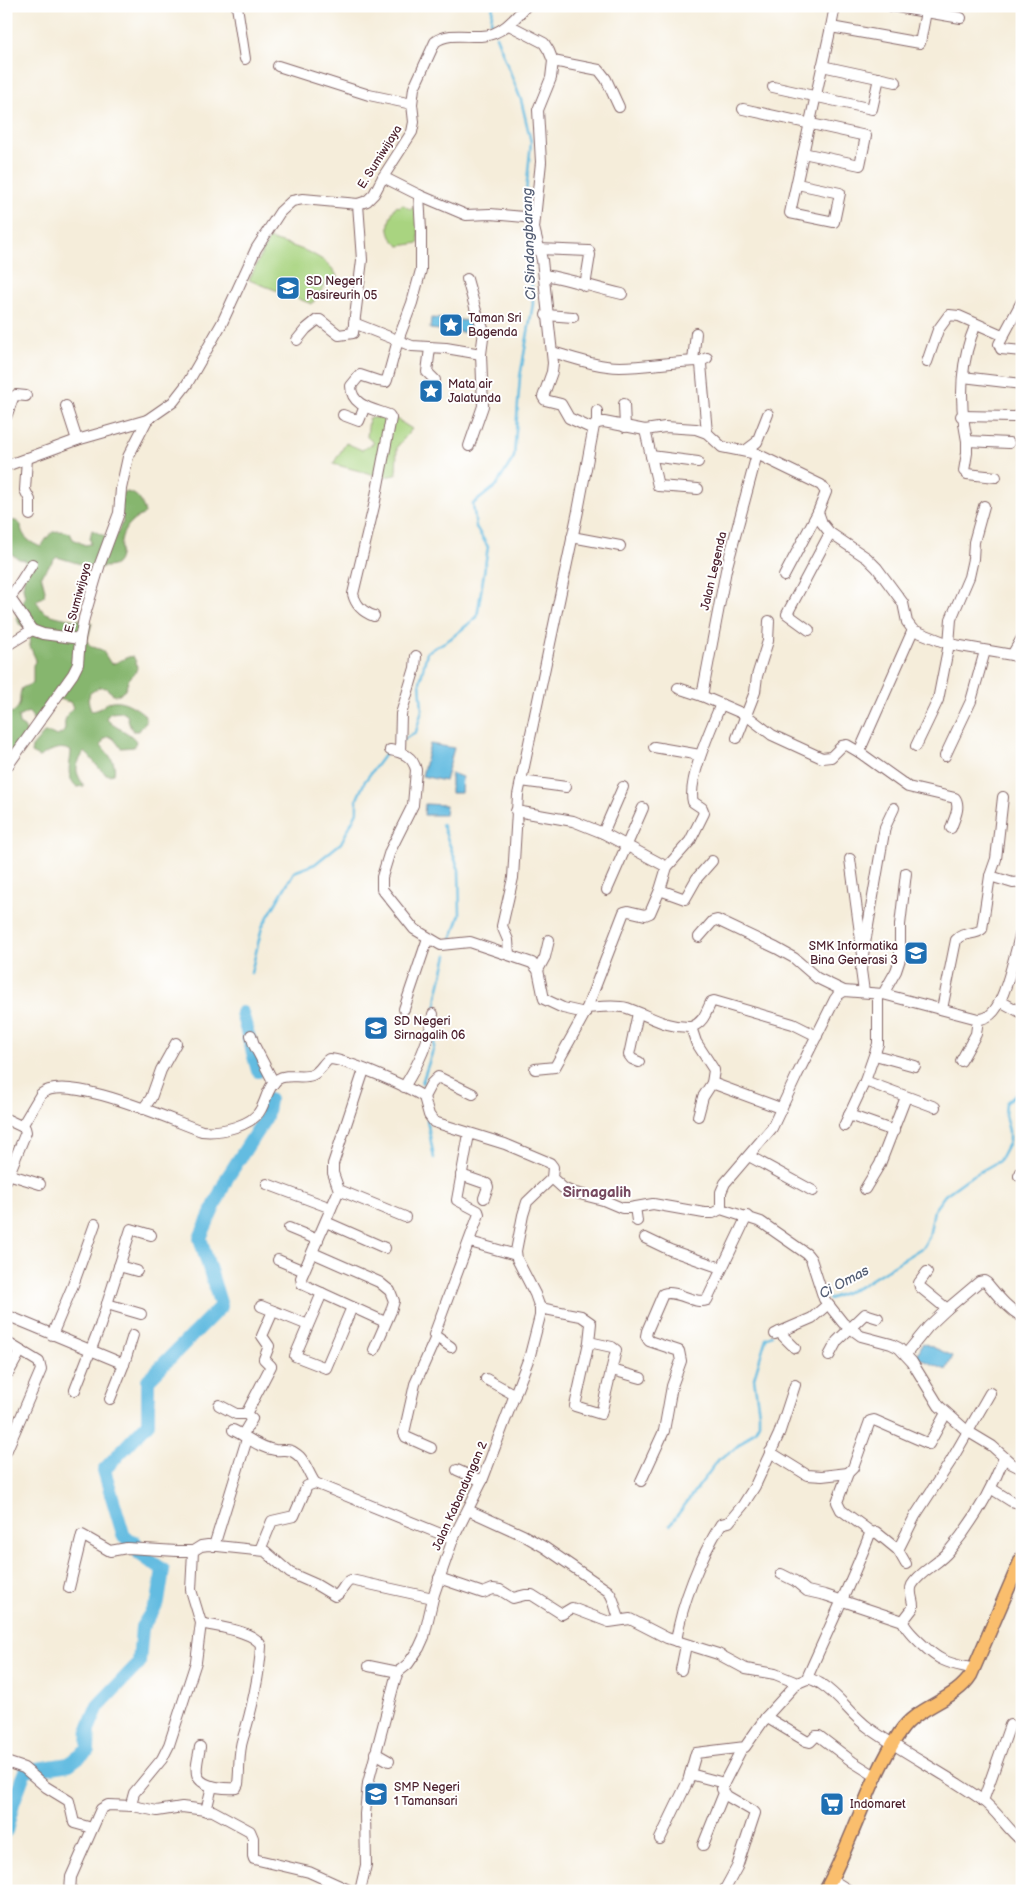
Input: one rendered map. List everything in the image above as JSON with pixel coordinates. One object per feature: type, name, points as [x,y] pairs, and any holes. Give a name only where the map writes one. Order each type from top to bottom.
[{"type":"main road","points":[[825,1891],[877,1777],[893,1745],[909,1721],[960,1688],[968,1680],[1022,1557]]},
{"type":"street","points":[[237,6],[245,59]]},
{"type":"street","name":"E. Sumiwijaya","points":[[6,466],[77,440],[147,420],[173,402],[187,384],[222,323],[256,249],[280,212],[292,201],[303,199],[358,204],[367,201],[389,181],[412,132],[414,122],[412,104],[416,82],[435,42],[449,36],[481,36],[494,33],[507,26],[526,6]]},
{"type":"street","points":[[797,184],[840,193],[834,222],[790,212],[835,6]]},
{"type":"street","points":[[891,6],[926,9],[961,18]]},
{"type":"street","points":[[831,27],[920,43],[926,9]]},
{"type":"street","points":[[507,26],[544,43],[552,61],[551,78],[538,110],[541,162],[532,218],[542,260],[546,315],[552,352],[552,372],[543,396],[544,399],[561,404],[569,418],[595,426],[604,422],[645,430],[681,427],[696,429],[707,433],[722,447],[757,454],[824,487],[825,496],[818,512],[784,576]]},
{"type":"street","points":[[552,61],[599,70],[606,78],[619,107]]},
{"type":"street","points":[[278,66],[369,95],[412,104]]},
{"type":"street","points":[[822,66],[896,82]]},
{"type":"street","points":[[773,87],[872,109],[879,78]]},
{"type":"street","points":[[743,109],[866,136],[860,165],[803,153]]},
{"type":"street","points":[[389,181],[466,215],[490,214],[532,218]]},
{"type":"street","points":[[374,616],[357,605],[353,594],[374,506],[391,418],[389,415],[356,401],[352,395],[351,386],[360,375],[386,382],[421,270],[419,195]]},
{"type":"street","points":[[297,340],[317,320],[320,320],[339,335],[352,333],[362,260],[358,204]]},
{"type":"street","points":[[538,249],[589,251],[585,286]]},
{"type":"street","points":[[544,275],[570,279],[585,286],[622,294]]},
{"type":"street","points":[[467,279],[484,328],[482,354],[483,406],[469,446]]},
{"type":"street","points":[[1022,301],[1002,335],[999,344],[1001,349],[1022,351]]},
{"type":"street","points":[[546,315],[573,317]]},
{"type":"street","points":[[927,362],[938,330],[949,315],[959,316],[1002,335]]},
{"type":"street","points":[[354,323],[412,346],[446,348],[482,354]]},
{"type":"street","points":[[976,324],[966,349],[963,378],[962,416],[967,441],[964,471],[967,474],[996,477]]},
{"type":"street","points":[[696,333],[701,360],[707,433]]},
{"type":"street","points":[[430,348],[427,372],[434,380]]},
{"type":"street","points":[[552,352],[611,367],[701,360]]},
{"type":"street","points":[[963,378],[1022,384]]},
{"type":"street","points":[[6,417],[13,398],[16,395],[26,396]]},
{"type":"street","points":[[624,404],[625,427]]},
{"type":"street","points":[[66,406],[77,440]]},
{"type":"street","points":[[343,415],[359,420],[365,406]]},
{"type":"street","points":[[509,955],[508,940],[502,926],[513,878],[516,811],[597,411]]},
{"type":"street","points":[[744,451],[757,442],[768,414]]},
{"type":"street","points":[[962,416],[1014,417],[1022,415]]},
{"type":"street","name":"E. Sumiwijaya","points":[[6,768],[73,674],[78,664],[80,639],[100,564],[119,513],[121,489],[128,456],[147,420]]},
{"type":"street","points":[[645,430],[658,486],[698,489]]},
{"type":"street","points":[[967,441],[1009,443]]},
{"type":"street","name":"Jalan Legenda","points":[[702,696],[726,570],[757,454]]},
{"type":"street","points":[[651,456],[698,462]]},
{"type":"street","points":[[28,458],[25,490],[30,500],[30,515]]},
{"type":"street","points":[[916,746],[938,700],[949,644],[951,619],[969,576],[973,560],[974,542],[984,506]]},
{"type":"street","points":[[818,512],[822,524],[830,533],[867,558],[878,568],[903,603],[907,622],[913,630],[949,644],[1017,657],[1022,638]]},
{"type":"street","points":[[809,630],[787,614],[830,533]]},
{"type":"street","points":[[572,537],[620,546]]},
{"type":"street","points":[[32,564],[7,600],[12,601],[32,630],[43,634],[80,639]]},
{"type":"street","points":[[737,738],[755,692],[757,676],[768,641],[769,621]]},
{"type":"street","points":[[6,646],[32,630]]},
{"type":"street","points":[[859,752],[913,630]]},
{"type":"street","points":[[945,756],[971,701],[985,651]]},
{"type":"street","points":[[416,656],[415,668],[401,714],[398,746],[415,765],[413,805],[390,851],[381,884],[382,889],[394,907],[414,929],[446,946],[470,942],[532,963],[538,970],[543,996],[546,1001],[563,1008],[586,1010],[618,1007],[676,1028],[692,1028],[699,1024],[711,1002],[714,1001],[793,1024],[817,1036]]},
{"type":"street","points":[[678,688],[746,715],[772,735],[822,758],[830,757],[847,745],[908,788],[955,798],[958,802],[958,808],[951,828]]},
{"type":"street","points":[[536,1069],[555,1067],[586,1010],[624,912],[648,915],[660,890],[667,867],[690,841],[704,813],[702,808],[693,802],[692,798],[700,754],[722,704]]},
{"type":"street","points":[[654,747],[700,754]]},
{"type":"street","points":[[521,781],[566,788]]},
{"type":"street","points":[[603,833],[623,787]]},
{"type":"street","points":[[942,1009],[958,936],[980,932],[982,929],[990,876],[996,859],[1003,797]]},
{"type":"street","points":[[607,890],[643,808]]},
{"type":"street","points":[[864,992],[861,970],[882,838],[894,808]]},
{"type":"street","points":[[516,811],[566,819],[603,833],[667,867]]},
{"type":"street","points":[[850,859],[863,955]]},
{"type":"street","points":[[660,890],[685,899],[697,878],[712,861]]},
{"type":"street","points":[[844,1126],[875,1055],[879,1037],[880,994],[896,971],[900,959],[900,925],[906,872]]},
{"type":"street","points":[[990,876],[1013,883],[1022,882]]},
{"type":"street","points":[[699,937],[713,921],[719,921],[794,958],[817,978],[844,991],[880,994],[978,1019],[990,1015],[1000,1001],[1022,929]]},
{"type":"street","points":[[404,1009],[428,938]]},
{"type":"street","points":[[538,970],[545,957],[550,940]]},
{"type":"street","points":[[721,1209],[721,1192],[725,1183],[772,1128],[780,1108],[835,999],[844,991]]},
{"type":"street","points":[[1000,1001],[1022,1013]]},
{"type":"street","points":[[638,1013],[629,1055],[632,1059],[639,1062]]},
{"type":"street","points":[[404,1087],[423,1055],[433,1014]]},
{"type":"street","points":[[961,1061],[976,1034],[978,1019]]},
{"type":"street","points":[[692,1028],[696,1042],[714,1070],[712,1083],[703,1096],[698,1116]]},
{"type":"street","points":[[251,1035],[254,1045],[274,1083]]},
{"type":"street","points":[[143,1109],[151,1098],[161,1070],[176,1043]]},
{"type":"street","points":[[875,1055],[915,1066]]},
{"type":"street","points":[[22,1126],[38,1098],[45,1091],[63,1089],[99,1094],[202,1131],[218,1131],[251,1121],[256,1117],[274,1083],[283,1077],[314,1074],[329,1059],[338,1060],[424,1097],[434,1122],[505,1144],[543,1160],[552,1166],[552,1178],[527,1202],[518,1237],[516,1255],[536,1294],[540,1308],[560,1310],[587,1318],[591,1326],[576,1407],[602,1413],[616,1354],[615,1348],[589,1342]]},
{"type":"street","points":[[364,1070],[334,1164],[333,1173],[339,1190],[301,1278],[302,1284],[385,1322]]},
{"type":"street","points":[[424,1097],[431,1084],[438,1077],[472,1094]]},
{"type":"street","points":[[864,1081],[935,1106]]},
{"type":"street","points":[[712,1083],[780,1108]]},
{"type":"street","points":[[865,1188],[880,1164],[906,1096]]},
{"type":"street","points":[[849,1115],[894,1131]]},
{"type":"street","points":[[6,1119],[22,1126],[26,1132],[7,1177],[40,1184]]},
{"type":"street","points":[[451,1348],[436,1337],[434,1333],[470,1242],[479,1212],[457,1200],[469,1134]]},
{"type":"street","points":[[749,1156],[813,1191]]},
{"type":"street","points":[[461,1175],[487,1184],[488,1187],[484,1198]]},
{"type":"street","points":[[552,1178],[563,1188],[572,1192],[603,1200],[622,1208],[653,1204],[704,1213],[712,1213],[721,1209],[761,1222],[807,1254],[811,1259],[826,1302],[843,1324],[861,1336],[895,1346],[906,1354],[935,1402],[946,1413],[992,1446],[1012,1464],[1022,1469]]},
{"type":"street","points":[[267,1184],[331,1208]]},
{"type":"street","points":[[339,1190],[405,1217]]},
{"type":"street","points":[[635,1207],[637,1221]]},
{"type":"street","points":[[641,1481],[661,1440],[672,1386],[681,1361],[679,1351],[649,1341],[646,1336],[647,1331],[664,1294],[668,1292],[703,1302],[711,1296],[721,1268],[747,1216]]},
{"type":"street","points":[[326,1222],[385,1248]]},
{"type":"street","points":[[52,1335],[73,1285],[95,1224]]},
{"type":"street","points":[[289,1228],[318,1240]]},
{"type":"street","points":[[75,1390],[107,1304],[131,1229],[151,1235]]},
{"type":"street","points":[[645,1238],[670,1250],[721,1268]]},
{"type":"street","points":[[470,1242],[516,1255]]},
{"type":"street","points":[[312,1253],[386,1286],[390,1291],[394,1300],[374,1350]]},
{"type":"street","points":[[278,1260],[304,1271]]},
{"type":"street","points":[[119,1266],[137,1271]]},
{"type":"street","points":[[927,1272],[919,1283],[920,1287],[947,1308]]},
{"type":"street","points":[[906,1354],[928,1327],[947,1308],[975,1284],[984,1281],[1011,1311],[1022,1317]]},
{"type":"street","points":[[322,1293],[295,1356],[326,1368],[352,1307]]},
{"type":"street","points":[[794,1348],[777,1333],[812,1318],[826,1302]]},
{"type":"street","points":[[107,1304],[141,1314]]},
{"type":"street","points":[[261,1306],[308,1325]]},
{"type":"street","name":"Jalan Kabandungan 2","points":[[360,1891],[366,1865],[365,1814],[368,1783],[392,1691],[398,1672],[408,1664],[420,1648],[439,1578],[453,1538],[482,1481],[530,1355],[540,1316],[540,1308]]},
{"type":"street","points":[[246,1414],[271,1366],[264,1359],[269,1346],[262,1336],[273,1311]]},
{"type":"street","points":[[828,1356],[837,1341],[865,1314],[878,1318]]},
{"type":"street","points":[[6,1315],[124,1364]]},
{"type":"street","points":[[110,1399],[133,1335]]},
{"type":"street","points":[[431,1448],[406,1437],[404,1433],[415,1384],[436,1337]]},
{"type":"street","points":[[6,1342],[39,1362],[41,1370],[6,1452]]},
{"type":"street","points":[[7,1373],[20,1352]]},
{"type":"street","points":[[612,1370],[641,1378]]},
{"type":"street","points":[[486,1379],[515,1395]]},
{"type":"street","points":[[681,1670],[680,1618],[704,1556],[721,1524],[729,1522],[749,1496],[780,1434],[795,1385]]},
{"type":"street","points":[[898,1550],[915,1516],[990,1393]]},
{"type":"street","points":[[214,1546],[245,1437],[252,1419],[246,1414],[236,1414],[219,1405]]},
{"type":"street","points":[[906,1564],[898,1550],[876,1532],[871,1532],[848,1515],[839,1506],[838,1498],[848,1473],[853,1468],[872,1420],[930,1444],[946,1413]]},
{"type":"street","points":[[233,1430],[274,1450],[290,1450],[301,1458],[315,1483],[453,1538]]},
{"type":"street","points":[[770,1452],[807,1475],[822,1476],[848,1473]]},
{"type":"street","points":[[903,1621],[913,1608],[912,1586],[949,1552],[992,1488],[1004,1458]]},
{"type":"street","points":[[457,1470],[482,1481]]},
{"type":"street","points":[[260,1550],[272,1521],[277,1518],[291,1518],[294,1516],[308,1486],[315,1483]]},
{"type":"street","points":[[992,1488],[1011,1501],[1022,1504]]},
{"type":"street","points":[[468,1510],[523,1535],[544,1547],[608,1591],[612,1595],[616,1614],[620,1620]]},
{"type":"street","points":[[660,1838],[690,1774],[696,1752],[742,1748],[746,1746],[766,1717],[796,1683],[807,1678],[871,1532]]},
{"type":"street","points":[[69,1588],[82,1535],[110,1551],[144,1548],[193,1551],[201,1546],[260,1550],[274,1557],[290,1573],[315,1584],[335,1596],[338,1595],[346,1582],[351,1580],[433,1598]]},
{"type":"street","points":[[133,1806],[131,1804],[134,1793],[162,1759],[169,1745],[196,1662],[200,1623],[191,1590],[193,1551]]},
{"type":"street","points":[[782,1574],[808,1591],[903,1621],[906,1628],[937,1657],[944,1661],[974,1669]]},
{"type":"street","points":[[439,1578],[483,1593],[493,1589],[500,1590],[513,1598],[532,1595],[559,1613],[566,1612],[572,1608],[609,1622],[615,1623],[620,1620],[630,1619],[681,1643],[718,1654],[746,1669],[775,1674],[796,1683]]},
{"type":"street","points":[[200,1623],[249,1635],[259,1641],[261,1646],[254,1695],[241,1750],[236,1788],[231,1789],[203,1784],[197,1777],[196,1772],[200,1746]]},
{"type":"street","points":[[369,1666],[398,1672]]},
{"type":"street","points":[[807,1678],[821,1684],[840,1698],[864,1725],[983,1801],[1022,1841]]},
{"type":"street","points":[[766,1717],[806,1741],[810,1742],[816,1736],[819,1736],[853,1762],[877,1777]]},
{"type":"street","points":[[983,1801],[1010,1725]]},
{"type":"street","points":[[703,1845],[724,1788],[742,1748]]},
{"type":"street","points":[[375,1753],[389,1761]]},
{"type":"street","points":[[6,1762],[26,1770],[46,1787],[69,1800],[74,1823],[92,1828]]},
{"type":"street","points":[[690,1774],[724,1788],[756,1814],[736,1867],[724,1891]]},
{"type":"street","points":[[206,1811],[212,1786]]},
{"type":"street","points":[[70,1891],[71,1877],[99,1812],[105,1806],[133,1806],[157,1811],[182,1807],[213,1811],[250,1831],[253,1838],[252,1856],[254,1858],[310,1872],[351,1891]]},
{"type":"street","points":[[831,1879],[850,1891]]},
{"type":"green space","points":[[402,204],[411,210],[413,207],[417,209],[419,243],[399,246],[391,237],[389,229],[390,217],[396,206],[400,207]]},
{"type":"green space","points":[[269,239],[300,249],[322,259],[336,274],[339,284],[329,279],[312,304],[249,280]]},
{"type":"green space","points":[[393,417],[412,429],[397,447],[396,475],[383,477],[333,464],[346,443],[362,450],[374,443],[367,437],[369,418]]},
{"type":"green space","points":[[130,492],[137,496],[145,514],[133,521],[124,532],[118,562],[111,566],[97,569],[57,557],[41,575],[45,590],[44,596],[36,601],[43,611],[50,615],[80,620],[81,618],[92,623],[87,641],[90,646],[102,650],[111,664],[133,656],[137,668],[129,679],[125,690],[120,694],[114,695],[106,688],[100,687],[90,693],[88,700],[91,711],[99,709],[109,702],[124,702],[145,715],[146,721],[139,731],[133,731],[127,715],[122,712],[110,713],[106,718],[113,725],[133,737],[136,741],[134,747],[121,748],[109,736],[104,739],[101,745],[111,758],[115,770],[114,774],[108,775],[84,752],[77,765],[77,772],[84,786],[77,787],[69,774],[71,751],[59,749],[39,757],[31,753],[32,747],[44,733],[57,736],[65,730],[65,721],[73,707],[70,702],[55,698],[33,721],[32,716],[28,712],[18,717],[19,724],[24,727],[27,733],[6,770],[6,702],[7,709],[12,713],[16,710],[22,688],[33,683],[33,665],[36,660],[29,644],[32,633],[29,628],[19,624],[17,618],[18,607],[23,603],[25,597],[23,587],[25,560],[19,559],[10,553],[6,524],[9,520],[16,521],[21,525],[21,529],[27,539],[41,547],[49,535],[59,531],[70,533],[73,539],[85,545],[91,544],[92,530],[111,539],[117,535],[121,524],[123,524],[122,512],[115,503],[114,497],[119,493]]},
{"type":"water","name":"Taman Sri Bagenda","points":[[431,318],[472,321],[471,333],[430,329]]},
{"type":"water","points":[[430,744],[454,748],[445,781],[422,776]]},
{"type":"water","points":[[451,773],[462,777],[461,793],[451,793]]},
{"type":"water","points":[[425,804],[446,805],[445,815],[424,815]]},
{"type":"water","points":[[923,1343],[953,1356],[946,1370],[916,1357]]},
{"type":"waterway","name":"Ci Sindangbarang","points":[[493,6],[491,21],[495,31]]},
{"type":"waterway","name":"Ci Sindangbarang","points":[[496,36],[521,100],[531,142],[526,192],[527,214]]},
{"type":"waterway","name":"Ci Sindangbarang","points":[[403,740],[416,732],[422,710],[420,682],[427,652],[450,639],[477,617],[488,547],[476,527],[473,504],[496,486],[514,457],[520,377],[533,304],[527,220]]},
{"type":"waterway","name":"Ci Sindangbarang","points":[[251,973],[262,927],[294,872],[315,864],[341,843],[357,812],[357,799],[365,781],[388,750]]},
{"type":"waterway","points":[[442,824],[459,870],[460,914],[451,941]]},
{"type":"waterway","points":[[436,1011],[437,996],[447,955]]},
{"type":"waterway","name":"Ci Sindangbarang","points":[[242,1013],[258,1071]]},
{"type":"waterway","points":[[422,1083],[434,1047],[435,1027]]},
{"type":"waterway","name":"Ci Omas","points":[[829,1299],[859,1287],[923,1247],[929,1237],[934,1210],[945,1195],[967,1179],[999,1161],[1009,1142],[1009,1131],[1005,1115],[1006,1103],[1022,1088]]},
{"type":"waterway","name":"Ci Sindangbarang","points":[[6,1831],[13,1803],[25,1771],[69,1764],[88,1750],[89,1727],[98,1706],[139,1663],[142,1627],[158,1602],[163,1570],[140,1554],[135,1542],[124,1537],[104,1470],[148,1423],[148,1380],[221,1306],[200,1238],[227,1178],[266,1117],[269,1100]]},
{"type":"waterway","points":[[427,1120],[434,1158]]},
{"type":"waterway","name":"Ci Omas","points":[[670,1525],[719,1459],[732,1451],[755,1430],[759,1423],[754,1378],[766,1338],[772,1335]]},
{"type":"place","name":"SD Negeri Pasireurih 05","points":[[288,288]]},
{"type":"place","name":"Taman Sri Bagenda","points":[[451,325]]},
{"type":"place","name":"Mata air Jalatunda","points":[[431,391]]},
{"type":"place","name":"SMK Informatika Bina Generasi 3","points":[[916,953]]},
{"type":"place","name":"SD Negeri Sirnagalih 06","points":[[376,1028]]},
{"type":"place","name":"SMP Negeri 1 Tamansari","points":[[376,1794]]},
{"type":"place","name":"Indomaret","points":[[832,1804]]},
{"type":"district","name":"Sirnagalih","points":[[597,1192]]}]
